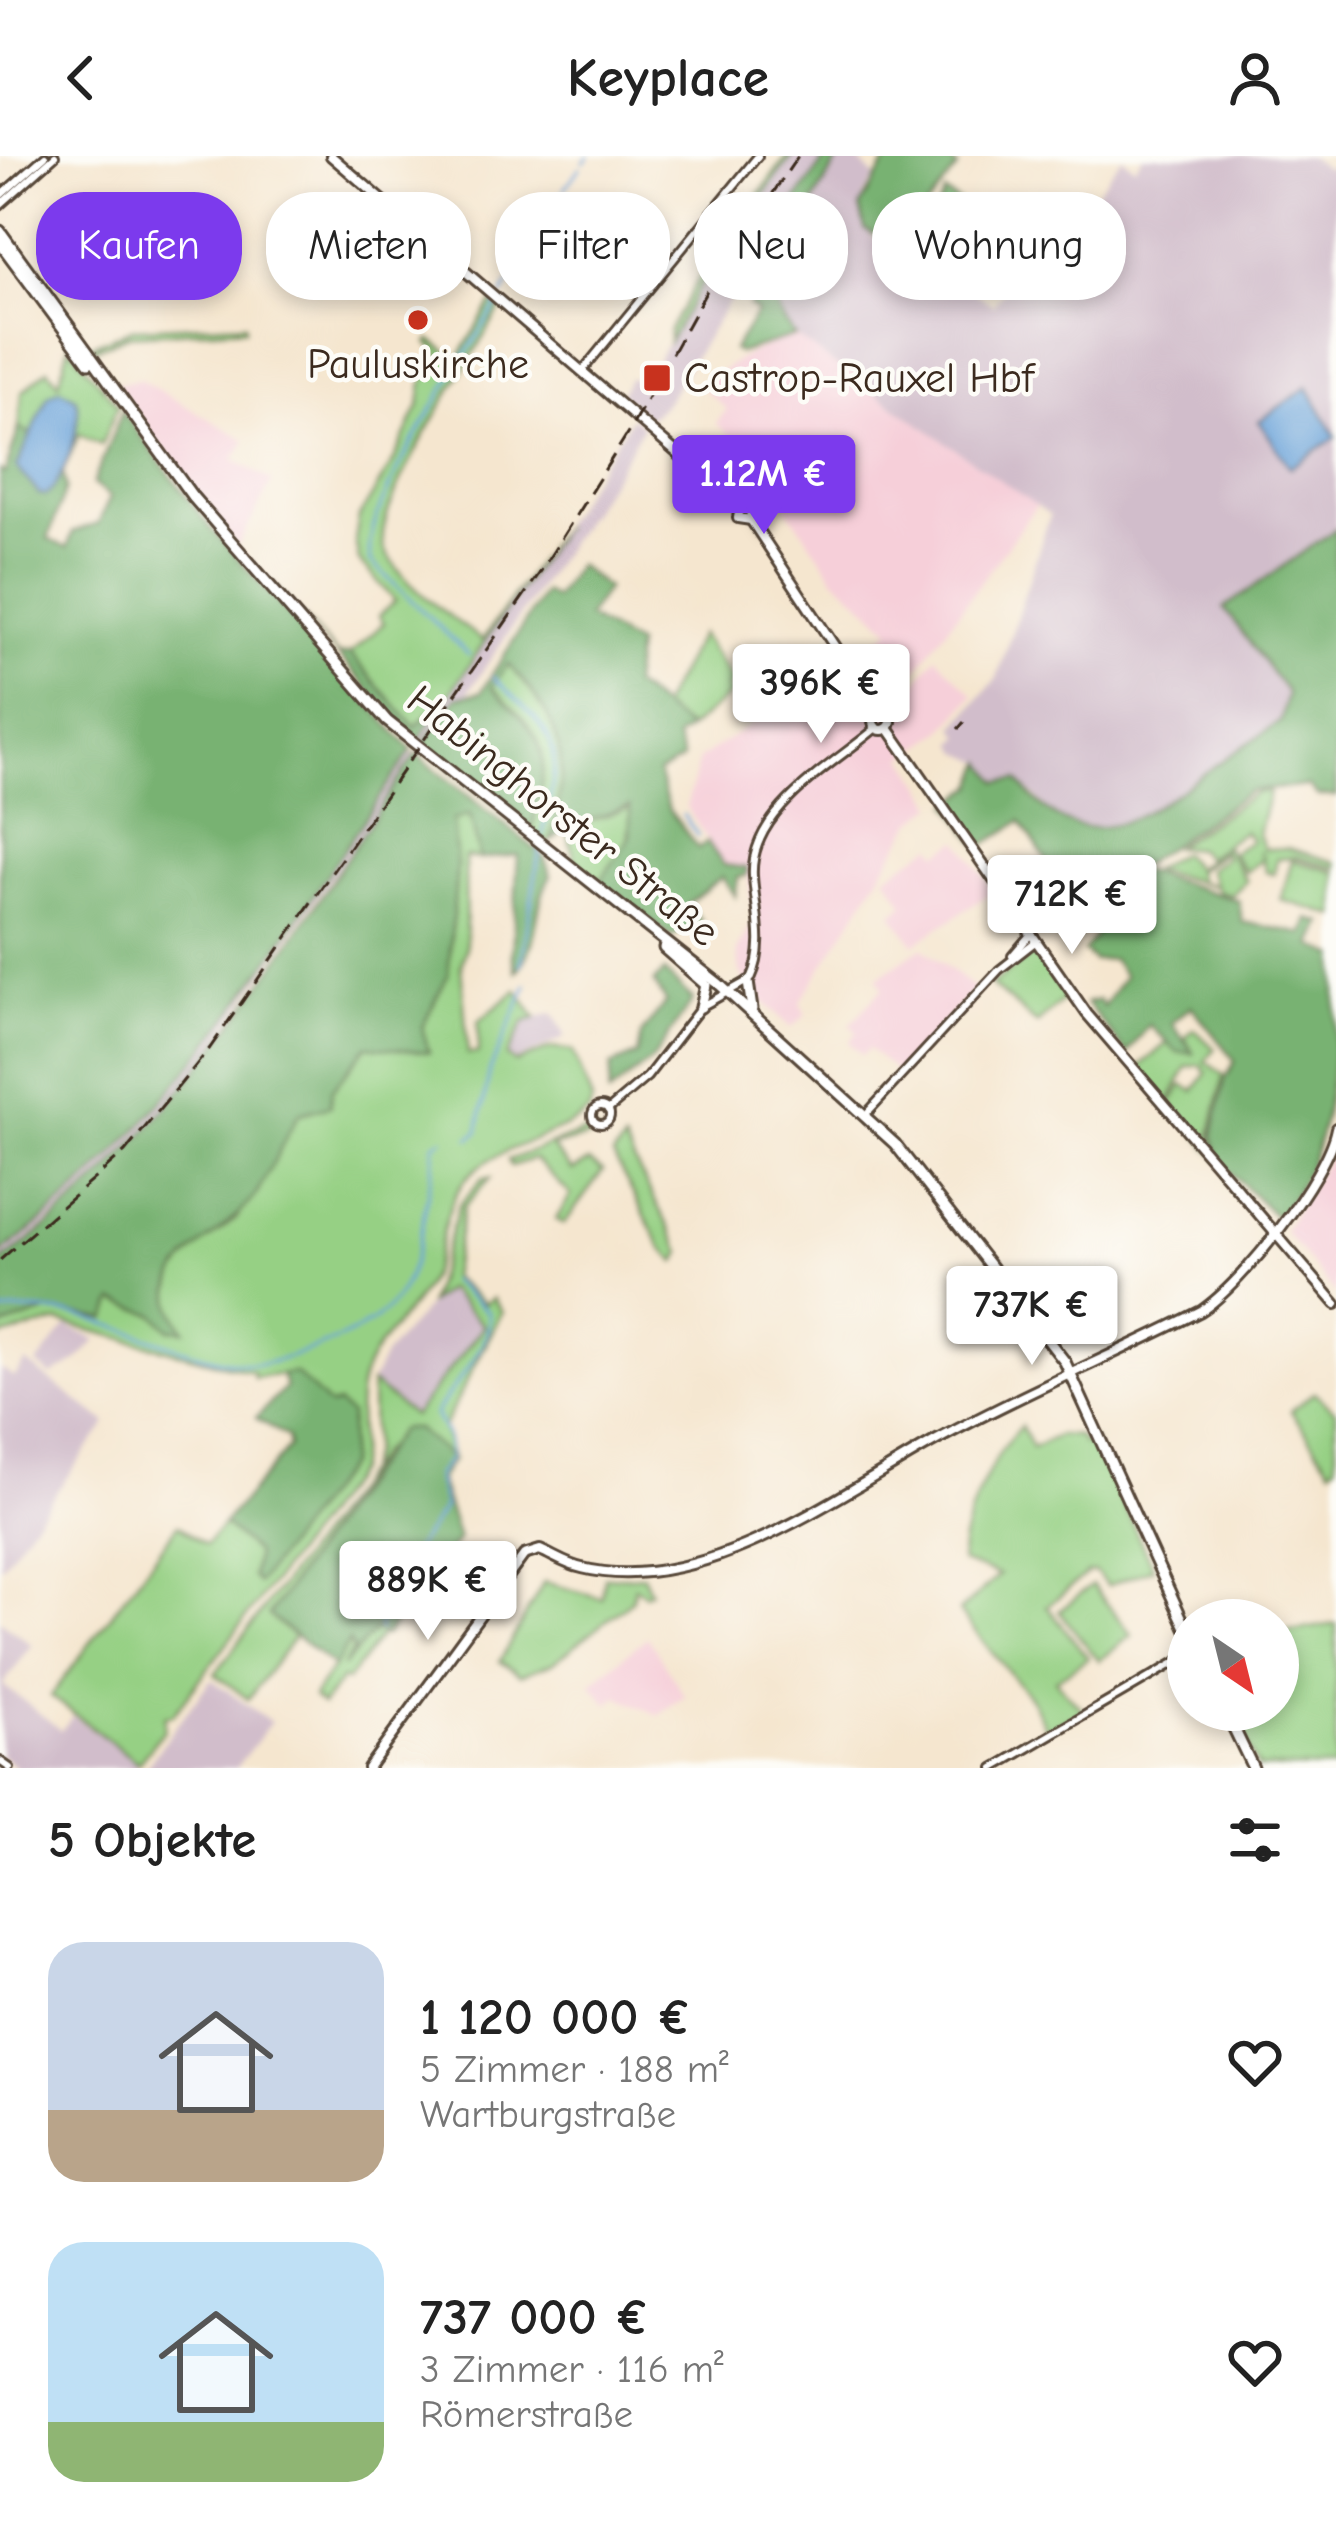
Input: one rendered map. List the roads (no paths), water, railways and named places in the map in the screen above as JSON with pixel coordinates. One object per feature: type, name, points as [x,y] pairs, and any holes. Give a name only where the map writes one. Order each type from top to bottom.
[{"type":"main road","points":[[331,156],[740,507],[740,520],[751,520],[878,712],[889,714],[888,728],[1108,1040],[1336,1304]]},
{"type":"main road","name":"Habinghorster Straße","points":[[0,231],[148,438]]},
{"type":"main road","name":"Habinghorster Straße","points":[[0,243],[209,517],[387,721],[729,992],[866,1114],[913,1165],[1071,1373],[1173,1599]]},
{"type":"main road","points":[[95,368],[107,377]]},
{"type":"main road","points":[[878,712],[872,719],[876,728],[888,728]]},
{"type":"main road","points":[[639,923],[706,985],[701,1007]]},
{"type":"main road","points":[[748,982],[754,1014]]},
{"type":"main road","points":[[368,1768],[445,1656],[522,1558],[535,1550],[575,1567],[609,1572],[664,1567],[726,1552],[817,1513],[938,1439],[1206,1308],[1324,1166],[1336,1128]]},
{"type":"main road","points":[[1235,1731],[1252,1768]]},
{"type":"street","points":[[583,370],[600,343],[758,156]]},
{"type":"street","points":[[0,196],[37,163],[50,158]]},
{"type":"street","points":[[0,205],[50,158]]},
{"type":"street","points":[[608,1110],[647,1077],[701,1007],[748,982],[759,933],[753,860],[764,833],[794,797],[876,728]]},
{"type":"street","points":[[866,1114],[1033,938]]},
{"type":"street","points":[[994,1768],[1167,1667]]},
{"type":"street","points":[[0,1761],[10,1768]]},
{"type":"water","points":[[1308,387],[1336,437],[1290,468],[1259,421]]},
{"type":"water","points":[[60,389],[76,398],[75,434],[60,477],[46,495],[39,494],[17,467],[48,396]]},
{"type":"waterway","points":[[584,162],[589,156]]},
{"type":"waterway","points":[[565,188],[580,168]]},
{"type":"waterway","points":[[469,655],[372,563],[370,542],[395,475],[497,305]]},
{"type":"waterway","points":[[493,677],[534,717],[552,747],[553,782],[542,839]]},
{"type":"waterway","points":[[683,815],[698,836]]},
{"type":"waterway","points":[[521,965],[540,848]]},
{"type":"waterway","points":[[470,1138],[478,1132],[490,1070],[527,985]]},
{"type":"waterway","points":[[0,1313],[30,1310],[90,1319],[209,1357],[248,1364],[284,1359],[341,1338],[384,1312],[408,1277],[434,1144],[443,1139]]},
{"type":"waterway","points":[[379,1630],[380,1600],[444,1507],[436,1476],[450,1458],[447,1437],[435,1414],[479,1350],[489,1324],[488,1312],[450,1280]]},
{"type":"railway","points":[[0,1260],[125,1152],[210,1048],[539,574],[631,428],[706,292],[798,156]]},
{"type":"railway","points":[[958,729],[964,722]]},
{"type":"place","name":"Pauluskirche","points":[[418,320]]},
{"type":"place","name":"Castrop-Rauxel Hbf","points":[[657,378]]}]
